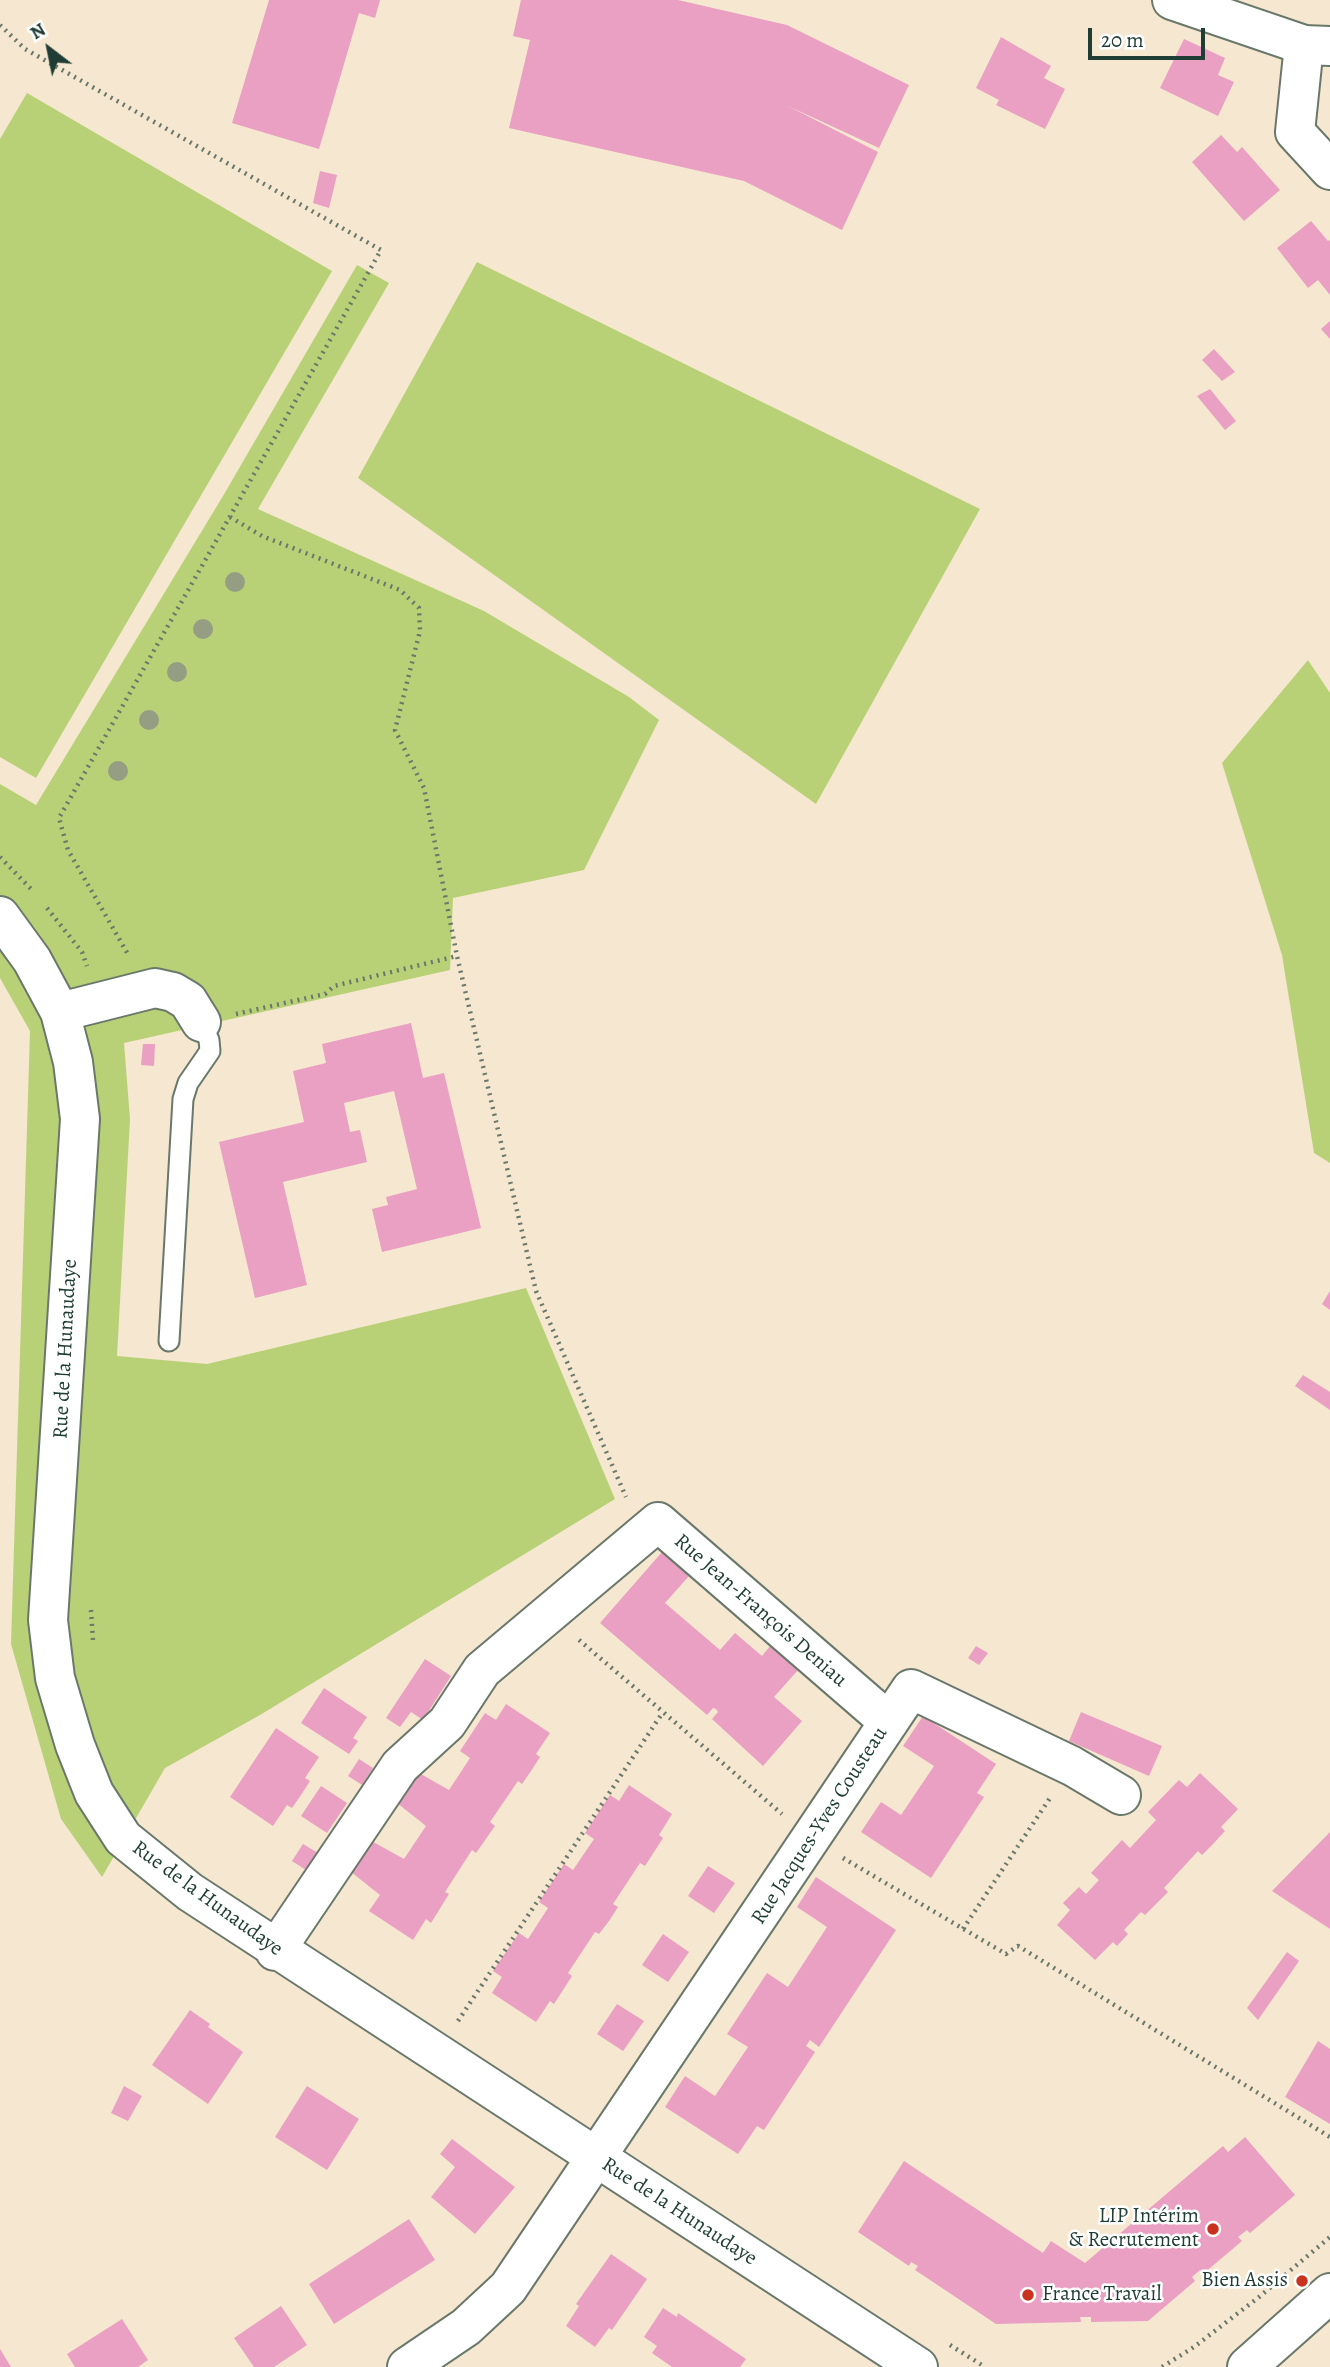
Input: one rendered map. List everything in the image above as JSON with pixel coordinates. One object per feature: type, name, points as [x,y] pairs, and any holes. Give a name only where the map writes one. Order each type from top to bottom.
[{"type":"street","points":[[1172,0],[1317,46],[1295,132],[1330,170]]},
{"type":"street","name":"Rue de la Hunaudaye","points":[[0,916],[32,960],[60,1012],[73,1062],[80,1119],[48,1620],[55,1678],[75,1745],[94,1793],[123,1838],[190,1892],[275,1951],[918,2367]]},
{"type":"street","points":[[60,1012],[133,991],[164,990],[188,1000],[201,1022]]},
{"type":"street","name":"Rue Jean-François Deniau","points":[[275,1951],[400,1766],[447,1723],[482,1670],[650,1529],[889,1722]]},
{"type":"street","name":"Rue Jacques-Yves Cousteau","points":[[407,2367],[466,2327],[509,2288],[911,1689],[1072,1766],[1121,1795]]},
{"type":"street","points":[[1247,2367],[1330,2293]]},
{"type":"lane","points":[[169,1341],[183,1099],[188,1083],[209,1051],[209,1040],[201,1022]]},
{"type":"path","points":[[0,25],[25,49],[381,250],[59,818],[68,850],[132,963],[100,1000]]},
{"type":"path","points":[[229,517],[262,536],[400,590],[419,608],[421,631],[395,730],[424,788],[457,956],[536,1291],[650,1529]]},
{"type":"path","points":[[201,1022],[325,994],[334,986],[457,956]]},
{"type":"path","points":[[549,1615],[812,1840],[1006,1954],[1018,1946],[1330,2137]]},
{"type":"path","points":[[436,2054],[663,1712]]},
{"type":"path","points":[[962,1928],[1072,1766]]},
{"type":"path","points":[[1162,2367],[1194,2347],[1259,2297],[1330,2237]]},
{"type":"green space","points":[[27,93],[332,271],[36,778],[0,757],[0,139]]},
{"type":"green space","points":[[477,262],[980,509],[816,804],[358,478]]},
{"type":"green space","points":[[357,265],[389,283],[258,509],[484,611],[629,697],[659,720],[584,870],[453,898],[450,970],[124,1043],[130,1119],[117,1356],[207,1364],[526,1288],[615,1499],[260,1715],[165,1768],[102,1877],[61,1819],[11,1644],[30,1031],[0,978],[0,784],[36,805],[223,496]]},
{"type":"green space","points":[[1308,660],[1330,693],[1330,1163],[1314,1153],[1282,955],[1222,763]]},
{"type":"building","points":[[269,0],[380,0],[375,18],[359,13],[319,149],[232,123]]},
{"type":"building","points":[[521,0],[678,0],[787,25],[909,85],[879,148],[788,106],[878,152],[842,230],[744,181],[509,128],[530,40],[513,36]]},
{"type":"building","points":[[1001,37],[1051,66],[1044,78],[1065,89],[1045,129],[996,105],[999,100],[976,88]]},
{"type":"building","points":[[1184,39],[1225,58],[1218,75],[1234,82],[1218,116],[1160,88]]},
{"type":"building","points":[[1221,135],[1237,152],[1242,147],[1280,190],[1244,221],[1192,162]]},
{"type":"building","points":[[320,171],[337,175],[329,208],[313,203]]},
{"type":"building","points":[[1311,221],[1328,241],[1330,240],[1330,295],[1318,280],[1308,288],[1277,248]]},
{"type":"building","points":[[1330,321],[1330,339],[1321,329]]},
{"type":"building","points":[[1214,349],[1235,372],[1222,381],[1202,360]]},
{"type":"building","points":[[1210,389],[1236,421],[1225,430],[1197,396]]},
{"type":"building","points":[[411,1023],[423,1078],[444,1073],[481,1228],[382,1252],[372,1209],[388,1205],[386,1197],[417,1189],[394,1091],[344,1103],[350,1132],[360,1130],[367,1162],[283,1182],[307,1285],[255,1298],[219,1142],[304,1122],[293,1071],[326,1063],[322,1044]]},
{"type":"building","points":[[143,1044],[155,1044],[154,1066],[141,1065]]},
{"type":"building","points":[[1330,1291],[1330,1310],[1322,1304]]},
{"type":"building","points":[[1303,1375],[1330,1392],[1330,1410],[1295,1386]]},
{"type":"building","points":[[662,1552],[689,1576],[665,1603],[720,1650],[735,1633],[762,1656],[770,1646],[798,1670],[774,1697],[802,1721],[763,1766],[712,1719],[718,1712],[716,1709],[713,1708],[707,1715],[600,1623]]},
{"type":"building","points":[[976,1646],[988,1653],[979,1665],[968,1658]]},
{"type":"building","points":[[425,1659],[451,1676],[423,1720],[411,1712],[400,1727],[386,1718]]},
{"type":"building","points":[[324,1688],[367,1717],[353,1738],[358,1741],[349,1754],[301,1723]]},
{"type":"building","points":[[506,1704],[550,1733],[536,1754],[540,1757],[531,1771],[522,1784],[518,1781],[490,1822],[495,1826],[476,1853],[472,1850],[445,1892],[449,1894],[431,1923],[426,1919],[413,1940],[369,1911],[380,1895],[346,1868],[366,1838],[404,1859],[426,1826],[392,1799],[412,1769],[449,1790],[470,1758],[460,1751],[485,1713],[496,1720]]},
{"type":"building","points":[[1081,1712],[1162,1746],[1149,1776],[1069,1741]]},
{"type":"building","points":[[923,1716],[996,1764],[977,1793],[984,1797],[931,1878],[861,1832],[881,1802],[901,1815],[934,1766],[903,1746]]},
{"type":"building","points":[[276,1728],[319,1757],[305,1778],[310,1781],[301,1795],[292,1808],[287,1805],[273,1826],[230,1797]]},
{"type":"building","points":[[359,1759],[373,1768],[362,1785],[348,1776]]},
{"type":"building","points":[[1200,1773],[1238,1809],[1221,1827],[1225,1831],[1214,1843],[1202,1855],[1198,1851],[1164,1888],[1168,1892],[1145,1915],[1141,1912],[1124,1930],[1128,1934],[1117,1946],[1113,1942],[1095,1960],[1057,1925],[1070,1910],[1063,1903],[1079,1887],[1086,1894],[1099,1880],[1091,1873],[1122,1840],[1130,1848],[1156,1820],[1148,1812],[1179,1780],[1187,1787]]},
{"type":"building","points":[[629,1785],[672,1814],[659,1835],[663,1838],[645,1866],[640,1863],[613,1904],[618,1907],[609,1921],[599,1934],[595,1932],[568,1973],[572,1976],[554,2004],[550,2001],[536,2022],[492,1993],[502,1977],[493,1971],[519,1933],[528,1939],[548,1908],[539,1902],[564,1864],[573,1870],[594,1839],[585,1833],[610,1795],[619,1801]]},
{"type":"building","points":[[321,1786],[347,1803],[327,1833],[301,1816]]},
{"type":"building","points":[[1330,1832],[1330,1929],[1272,1891]]},
{"type":"building","points":[[303,1844],[318,1853],[306,1870],[292,1861]]},
{"type":"building","points":[[708,1866],[735,1883],[714,1913],[688,1896]]},
{"type":"building","points":[[816,1877],[896,1930],[819,2047],[810,2040],[806,2046],[815,2052],[764,2130],[757,2126],[738,2154],[665,2107],[685,2076],[715,2096],[748,2047],[727,2034],[767,1973],[788,1987],[827,1927],[797,1907]]},
{"type":"building","points":[[663,1934],[689,1952],[668,1982],[642,1965]]},
{"type":"building","points":[[1287,1952],[1299,1961],[1258,2020],[1247,2008]]},
{"type":"building","points":[[617,2004],[644,2021],[623,2051],[597,2034]]},
{"type":"building","points":[[190,2010],[210,2024],[208,2027],[243,2052],[208,2104],[152,2065]]},
{"type":"building","points":[[1318,2041],[1330,2049],[1330,2124],[1285,2097]]},
{"type":"building","points":[[124,2086],[142,2096],[128,2121],[111,2113]]},
{"type":"building","points":[[307,2086],[359,2119],[327,2170],[275,2137]]},
{"type":"building","points":[[1245,2137],[1295,2195],[1250,2233],[1247,2230],[1238,2237],[1242,2241],[1203,2274],[1200,2270],[1192,2277],[1195,2281],[1148,2321],[1091,2322],[1091,2317],[1080,2317],[1081,2322],[996,2324],[915,2270],[918,2266],[911,2262],[909,2266],[858,2232],[904,2161],[1043,2253],[1051,2241],[1085,2263],[1223,2146],[1228,2152]]},
{"type":"building","points":[[452,2139],[515,2187],[475,2234],[431,2197],[455,2167],[440,2154]]},
{"type":"building","points":[[409,2219],[435,2260],[334,2324],[309,2284]]},
{"type":"building","points":[[611,2254],[647,2279],[612,2330],[609,2328],[595,2347],[566,2326],[579,2306],[576,2304]]},
{"type":"building","points":[[281,2306],[307,2345],[274,2367],[254,2367],[234,2338]]},
{"type":"building","points":[[663,2308],[677,2317],[678,2313],[746,2359],[740,2367],[672,2367],[652,2353],[657,2346],[644,2337]]},
{"type":"building","points":[[122,2319],[148,2360],[138,2367],[75,2367],[67,2354]]},
{"type":"building","points":[[0,2349],[11,2367],[0,2367]]},
{"type":"place","name":"LIP Intérim & Recrutement","points":[[1213,2229]]},
{"type":"place","name":"Bien Assis","points":[[1302,2281]]},
{"type":"place","name":"France Travail","points":[[1028,2295]]}]
